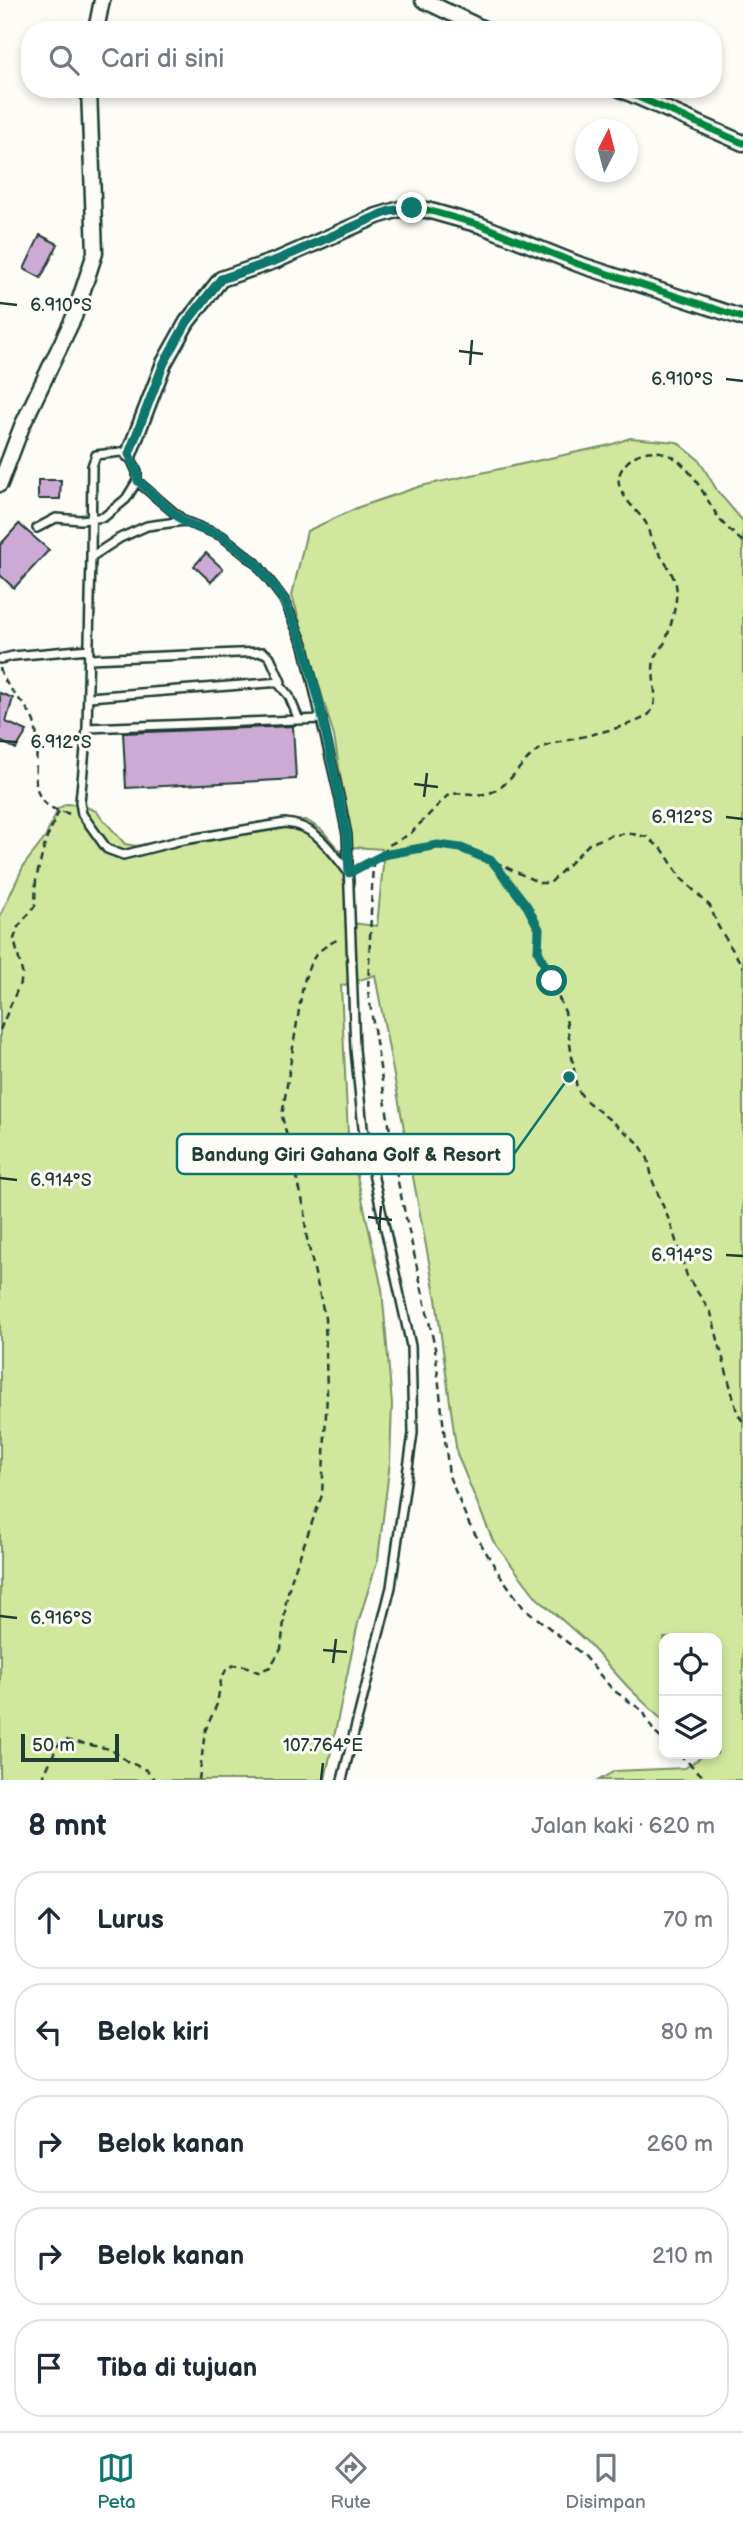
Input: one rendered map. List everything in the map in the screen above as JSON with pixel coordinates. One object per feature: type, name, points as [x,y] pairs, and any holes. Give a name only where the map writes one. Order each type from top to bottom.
[{"type":"street","points":[[98,21],[102,0]]},
{"type":"street","points":[[423,0],[467,21]]},
{"type":"street","points":[[0,484],[22,426],[74,317],[95,253],[89,98]]},
{"type":"street","points":[[640,98],[743,143]]},
{"type":"street","points":[[129,454],[164,363],[187,322],[221,279],[277,260],[377,216],[400,209],[427,210],[480,225],[590,269],[743,318]]},
{"type":"lane","points":[[37,528],[56,518],[90,519],[104,517],[126,499],[138,481],[129,454],[101,454],[93,460],[90,519],[88,728],[80,802],[82,814],[107,849],[123,855],[177,841],[285,823],[299,824],[312,830],[349,873]]},
{"type":"lane","points":[[138,481],[184,522],[222,536],[256,563],[284,600],[304,646],[347,835],[355,1049],[363,1128],[411,1346],[413,1433],[391,1587],[342,1780]]},
{"type":"lane","points":[[90,557],[120,538],[147,526],[184,522]]},
{"type":"lane","points":[[0,659],[89,649]]},
{"type":"lane","points":[[89,659],[263,652],[270,657],[281,680],[279,684]]},
{"type":"lane","points":[[279,684],[289,696],[299,720]]},
{"type":"lane","points":[[89,697],[279,684]]},
{"type":"lane","points":[[88,728],[322,719]]},
{"type":"path","points":[[383,855],[389,845],[410,834],[447,796],[454,793],[480,796],[499,789],[529,756],[547,745],[602,733],[642,719],[650,713],[654,703],[652,672],[655,657],[665,642],[676,584],[665,560],[653,543],[646,524],[627,503],[619,482],[619,473],[627,461],[639,453],[651,450],[663,453],[680,463],[723,523],[743,542]]},
{"type":"path","points":[[0,668],[3,679],[33,720],[38,742],[35,788],[43,803],[59,811],[79,815],[93,828]]},
{"type":"path","points":[[0,1030],[23,976],[14,939],[18,927],[35,906],[36,879],[46,840],[59,811]]},
{"type":"path","points":[[349,873],[383,855],[438,845],[461,848],[540,883],[550,883],[589,844],[609,836],[628,833],[647,837],[663,850],[681,878],[710,906],[718,926],[743,967]]},
{"type":"path","points":[[373,860],[368,991],[398,1182],[435,1348],[449,1476],[470,1524],[498,1572],[523,1607],[582,1654],[612,1690],[643,1711],[659,1736]]},
{"type":"path","points":[[492,861],[527,906],[539,929],[538,951],[565,1012],[577,1089],[585,1100],[639,1143],[648,1159],[653,1182],[671,1225],[687,1276],[711,1313],[737,1412],[743,1422]]},
{"type":"path","points":[[198,1780],[205,1731],[217,1704],[221,1680],[226,1670],[234,1665],[245,1666],[258,1672],[270,1667],[281,1649],[290,1583],[322,1495],[327,1394],[325,1318],[306,1234],[305,1210],[282,1116],[303,985],[309,966],[316,953],[326,945],[350,934]]},
{"type":"path","points":[[42,1780],[57,1746],[66,1740],[110,1749],[146,1770],[155,1780]]},
{"type":"path","points":[[684,1759],[707,1780]]},
{"type":"green space","points":[[630,438],[677,442],[699,460],[718,492],[743,521],[743,1780],[599,1780],[615,1771],[685,1768],[698,1759],[722,1759],[722,1633],[659,1633],[659,1717],[587,1642],[537,1598],[493,1541],[457,1454],[436,1299],[375,975],[341,986],[348,1135],[382,1289],[392,1404],[390,1462],[378,1559],[358,1623],[325,1780],[0,1780],[0,916],[24,865],[45,838],[58,809],[66,804],[82,805],[96,811],[125,844],[136,846],[191,834],[240,829],[259,822],[306,820],[322,830],[350,863],[354,880],[351,923],[377,926],[382,849],[352,847],[334,736],[292,595],[307,531],[359,507],[421,486],[610,445]]},
{"type":"building","points":[[40,235],[58,244],[41,278],[24,269]]},
{"type":"building","points":[[38,480],[61,480],[60,499],[38,499]]},
{"type":"building","points":[[19,524],[49,550],[14,588],[0,575],[0,545]]},
{"type":"building","points":[[206,553],[223,569],[211,582],[194,566]]},
{"type":"building","points":[[0,693],[13,698],[6,722],[27,731],[16,749],[0,741]]},
{"type":"building","points":[[293,726],[296,779],[126,788],[123,733]]},
{"type":"cycle path","points":[[640,98],[743,143]]},
{"type":"cycle path","points":[[129,454],[164,363],[187,322],[221,279],[277,260],[377,216],[400,209],[427,210],[480,225],[578,264],[743,318]]},
{"type":"place","name":"Bandung Giri Gahana Golf & Resort","points":[[569,1077]]},
{"type":"route","points":[[412,208],[389,211],[277,260],[221,279],[187,322],[164,363],[129,454],[138,481],[184,522],[222,536],[256,563],[284,600],[304,646],[319,701],[347,835],[349,873],[383,855],[438,845],[461,848],[492,861],[527,906],[539,929],[538,951],[552,981]]}]
